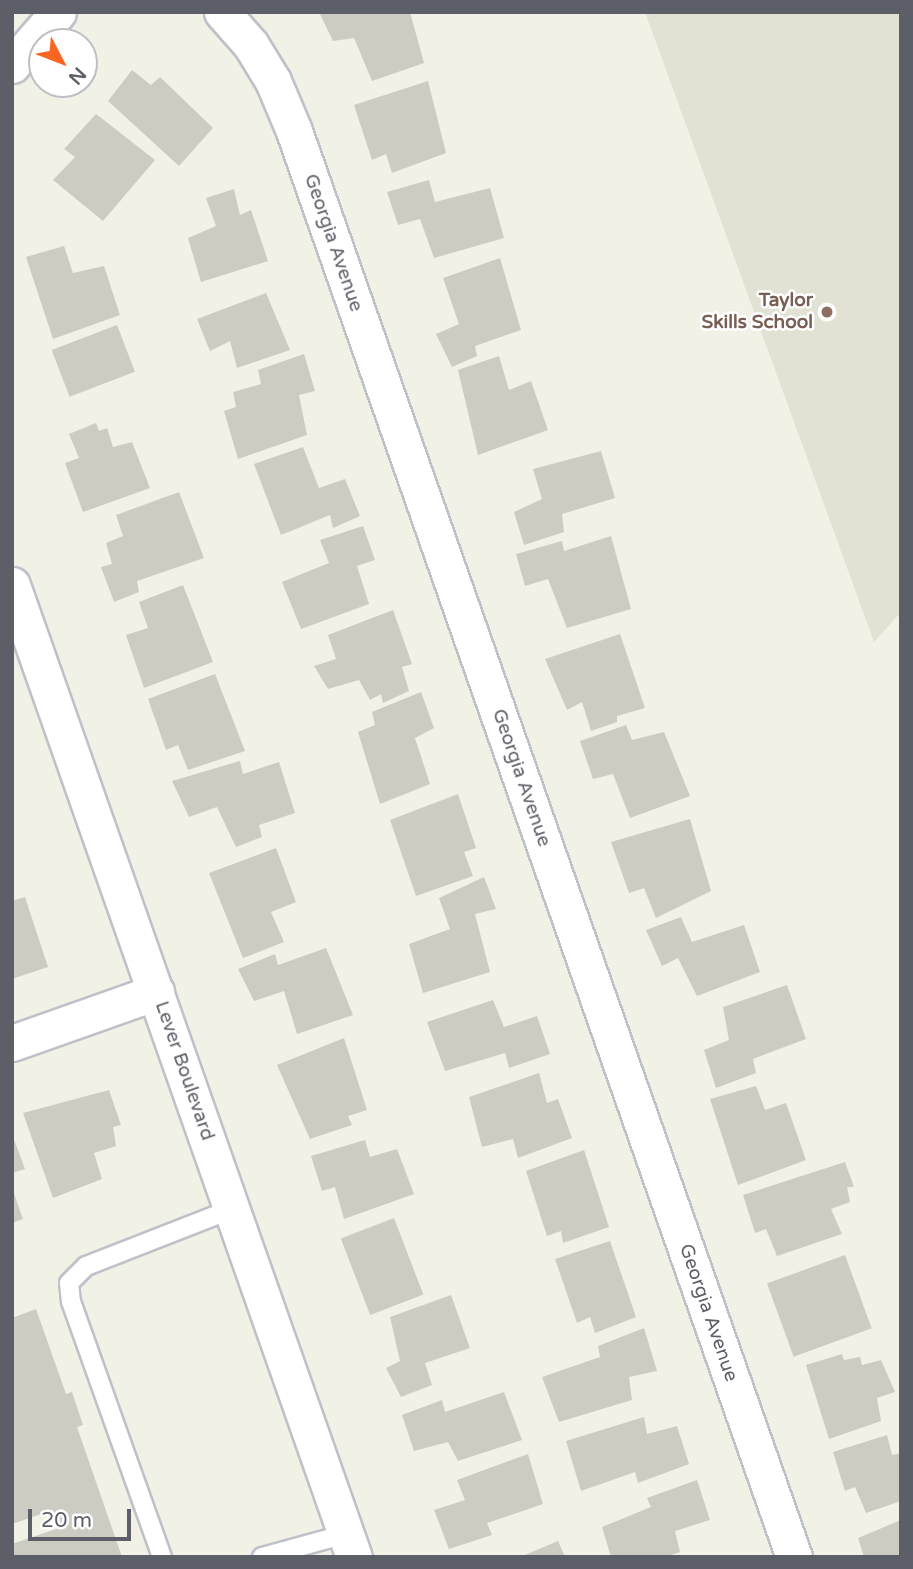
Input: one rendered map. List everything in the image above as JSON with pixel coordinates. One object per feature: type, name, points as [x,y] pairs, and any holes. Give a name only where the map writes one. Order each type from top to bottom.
[{"type":"street","points":[[12,65],[58,12]]},
{"type":"street","name":"Georgia Avenue","points":[[222,12],[268,72],[294,131],[794,1557]]},
{"type":"street","name":"Lever Boulevard","points":[[12,585],[19,624],[156,992],[350,1546]]},
{"type":"street","points":[[12,1043],[156,992]]},
{"type":"lane","points":[[162,1557],[71,1302],[69,1283],[86,1266],[232,1209]]},
{"type":"lane","points":[[262,1557],[350,1546]]},
{"type":"shaded area","name":"Taylor Skills School","points":[[645,12],[901,12],[901,612],[874,642]]},
{"type":"building","points":[[319,12],[410,12],[424,63],[372,81],[354,38],[333,41]]},
{"type":"building","points":[[132,70],[151,85],[160,77],[213,128],[179,166],[108,101]]},
{"type":"building","points":[[428,81],[446,153],[392,173],[386,154],[372,160],[354,105]]},
{"type":"building","points":[[96,114],[155,160],[103,221],[53,180],[75,157],[64,149]]},
{"type":"building","points":[[429,180],[435,202],[490,188],[504,238],[434,258],[420,219],[398,225],[387,192]]},
{"type":"building","points":[[234,189],[240,215],[251,210],[268,261],[201,282],[188,238],[216,226],[206,198]]},
{"type":"building","points":[[64,246],[73,273],[104,266],[120,315],[53,339],[26,257]]},
{"type":"building","points":[[500,258],[521,330],[475,346],[477,356],[452,367],[436,334],[459,324],[443,278]]},
{"type":"building","points":[[266,293],[290,350],[237,368],[230,341],[210,351],[197,319]]},
{"type":"building","points":[[117,325],[135,372],[70,397],[52,350]]},
{"type":"building","points":[[304,354],[315,391],[299,395],[307,435],[238,459],[224,411],[236,407],[233,392],[261,384],[258,370]]},
{"type":"building","points":[[499,356],[509,390],[531,381],[548,430],[478,455],[458,370]]},
{"type":"building","points":[[96,423],[99,431],[107,428],[113,447],[132,442],[150,488],[83,512],[65,463],[79,458],[69,434]]},
{"type":"building","points":[[303,447],[319,488],[345,479],[360,516],[333,528],[330,515],[281,535],[254,464]]},
{"type":"building","points":[[601,451],[615,498],[562,514],[564,532],[524,545],[514,512],[542,499],[533,469]]},
{"type":"building","points":[[179,492],[204,558],[137,581],[139,592],[114,602],[101,567],[112,564],[106,543],[123,536],[116,515]]},
{"type":"building","points":[[363,526],[375,560],[357,566],[369,604],[301,629],[282,582],[329,563],[320,540]]},
{"type":"building","points":[[611,536],[631,609],[567,628],[548,579],[525,586],[516,554],[562,541],[564,551]]},
{"type":"building","points":[[183,585],[213,662],[144,688],[126,635],[148,628],[139,602]]},
{"type":"building","points":[[393,610],[412,664],[402,667],[409,691],[383,703],[381,694],[370,700],[359,680],[328,689],[314,666],[336,659],[328,635]]},
{"type":"building","points":[[620,634],[645,708],[617,716],[617,722],[591,731],[582,702],[567,710],[545,659]]},
{"type":"building","points":[[215,674],[245,751],[188,770],[178,745],[166,750],[148,699]]},
{"type":"building","points":[[421,692],[434,728],[415,738],[430,784],[380,804],[358,732],[375,725],[372,712]]},
{"type":"building","points":[[626,725],[632,740],[664,732],[690,796],[630,818],[613,774],[593,779],[580,741]]},
{"type":"building","points":[[240,761],[243,774],[279,762],[295,813],[259,825],[262,837],[236,847],[217,807],[189,817],[172,781]]},
{"type":"building","points":[[458,794],[476,848],[464,852],[473,876],[416,896],[390,820]]},
{"type":"building","points":[[690,819],[711,891],[656,918],[644,888],[629,893],[611,842]]},
{"type":"building","points":[[276,848],[296,902],[271,912],[284,942],[243,958],[209,873]]},
{"type":"building","points":[[484,877],[496,909],[475,914],[490,972],[423,993],[409,944],[450,929],[439,898]]},
{"type":"building","points":[[25,897],[48,967],[12,979],[12,901]]},
{"type":"building","points":[[681,917],[692,942],[744,925],[760,972],[697,996],[678,958],[662,966],[646,930]]},
{"type":"building","points":[[326,948],[353,1015],[297,1034],[284,991],[254,1001],[238,969],[275,954],[278,965]]},
{"type":"building","points":[[787,985],[806,1039],[753,1059],[756,1073],[716,1088],[704,1050],[729,1040],[723,1007]]},
{"type":"building","points":[[493,1000],[504,1027],[537,1016],[550,1054],[509,1068],[505,1053],[445,1071],[427,1022]]},
{"type":"building","points":[[344,1038],[367,1110],[348,1116],[352,1125],[310,1139],[277,1065]]},
{"type":"building","points":[[539,1073],[547,1103],[558,1099],[572,1138],[518,1158],[513,1139],[482,1147],[469,1097]]},
{"type":"building","points":[[756,1086],[765,1110],[786,1103],[806,1160],[738,1185],[710,1099]]},
{"type":"building","points":[[109,1090],[121,1125],[113,1127],[116,1146],[94,1153],[102,1179],[53,1198],[23,1113]]},
{"type":"building","points":[[12,1134],[25,1169],[12,1173]]},
{"type":"building","points":[[365,1140],[370,1157],[397,1149],[414,1194],[344,1219],[335,1187],[322,1191],[311,1156]]},
{"type":"building","points":[[584,1150],[609,1227],[563,1243],[561,1231],[547,1236],[526,1171]]},
{"type":"building","points":[[845,1162],[854,1187],[847,1187],[850,1202],[831,1209],[842,1234],[777,1256],[766,1229],[755,1233],[743,1195]]},
{"type":"building","points":[[12,1188],[23,1219],[12,1223]]},
{"type":"building","points":[[394,1218],[423,1295],[370,1315],[341,1238]]},
{"type":"building","points":[[610,1241],[636,1317],[595,1333],[590,1317],[577,1323],[555,1259]]},
{"type":"building","points":[[845,1255],[872,1328],[794,1357],[767,1283]]},
{"type":"building","points":[[451,1295],[470,1348],[425,1363],[432,1385],[401,1397],[386,1368],[400,1361],[390,1317]]},
{"type":"building","points":[[36,1309],[66,1394],[72,1392],[83,1425],[77,1427],[122,1557],[12,1557],[12,1544],[59,1528],[53,1510],[12,1524],[12,1318]]},
{"type":"building","points":[[644,1328],[657,1371],[629,1377],[632,1400],[559,1422],[542,1377],[600,1357],[598,1346]]},
{"type":"building","points":[[842,1354],[844,1360],[860,1357],[862,1365],[881,1360],[895,1392],[877,1398],[881,1421],[829,1439],[806,1365]]},
{"type":"building","points":[[504,1392],[522,1440],[458,1461],[448,1442],[414,1451],[402,1415],[442,1400],[445,1412]]},
{"type":"building","points":[[644,1417],[647,1434],[677,1426],[689,1464],[638,1483],[635,1472],[581,1491],[566,1441]]},
{"type":"building","points":[[887,1435],[892,1455],[901,1453],[901,1501],[866,1513],[855,1487],[845,1491],[833,1452]]},
{"type":"building","points":[[528,1454],[543,1504],[487,1523],[492,1535],[449,1549],[434,1510],[465,1500],[457,1480]]},
{"type":"building","points":[[697,1480],[710,1520],[675,1531],[680,1552],[666,1557],[611,1557],[602,1527],[651,1507],[647,1498]]},
{"type":"building","points":[[901,1520],[901,1557],[864,1557],[858,1538]]},
{"type":"building","points":[[558,1541],[565,1557],[520,1557]]},
{"type":"place","name":"Taylor Skills School","points":[[827,312]]}]
